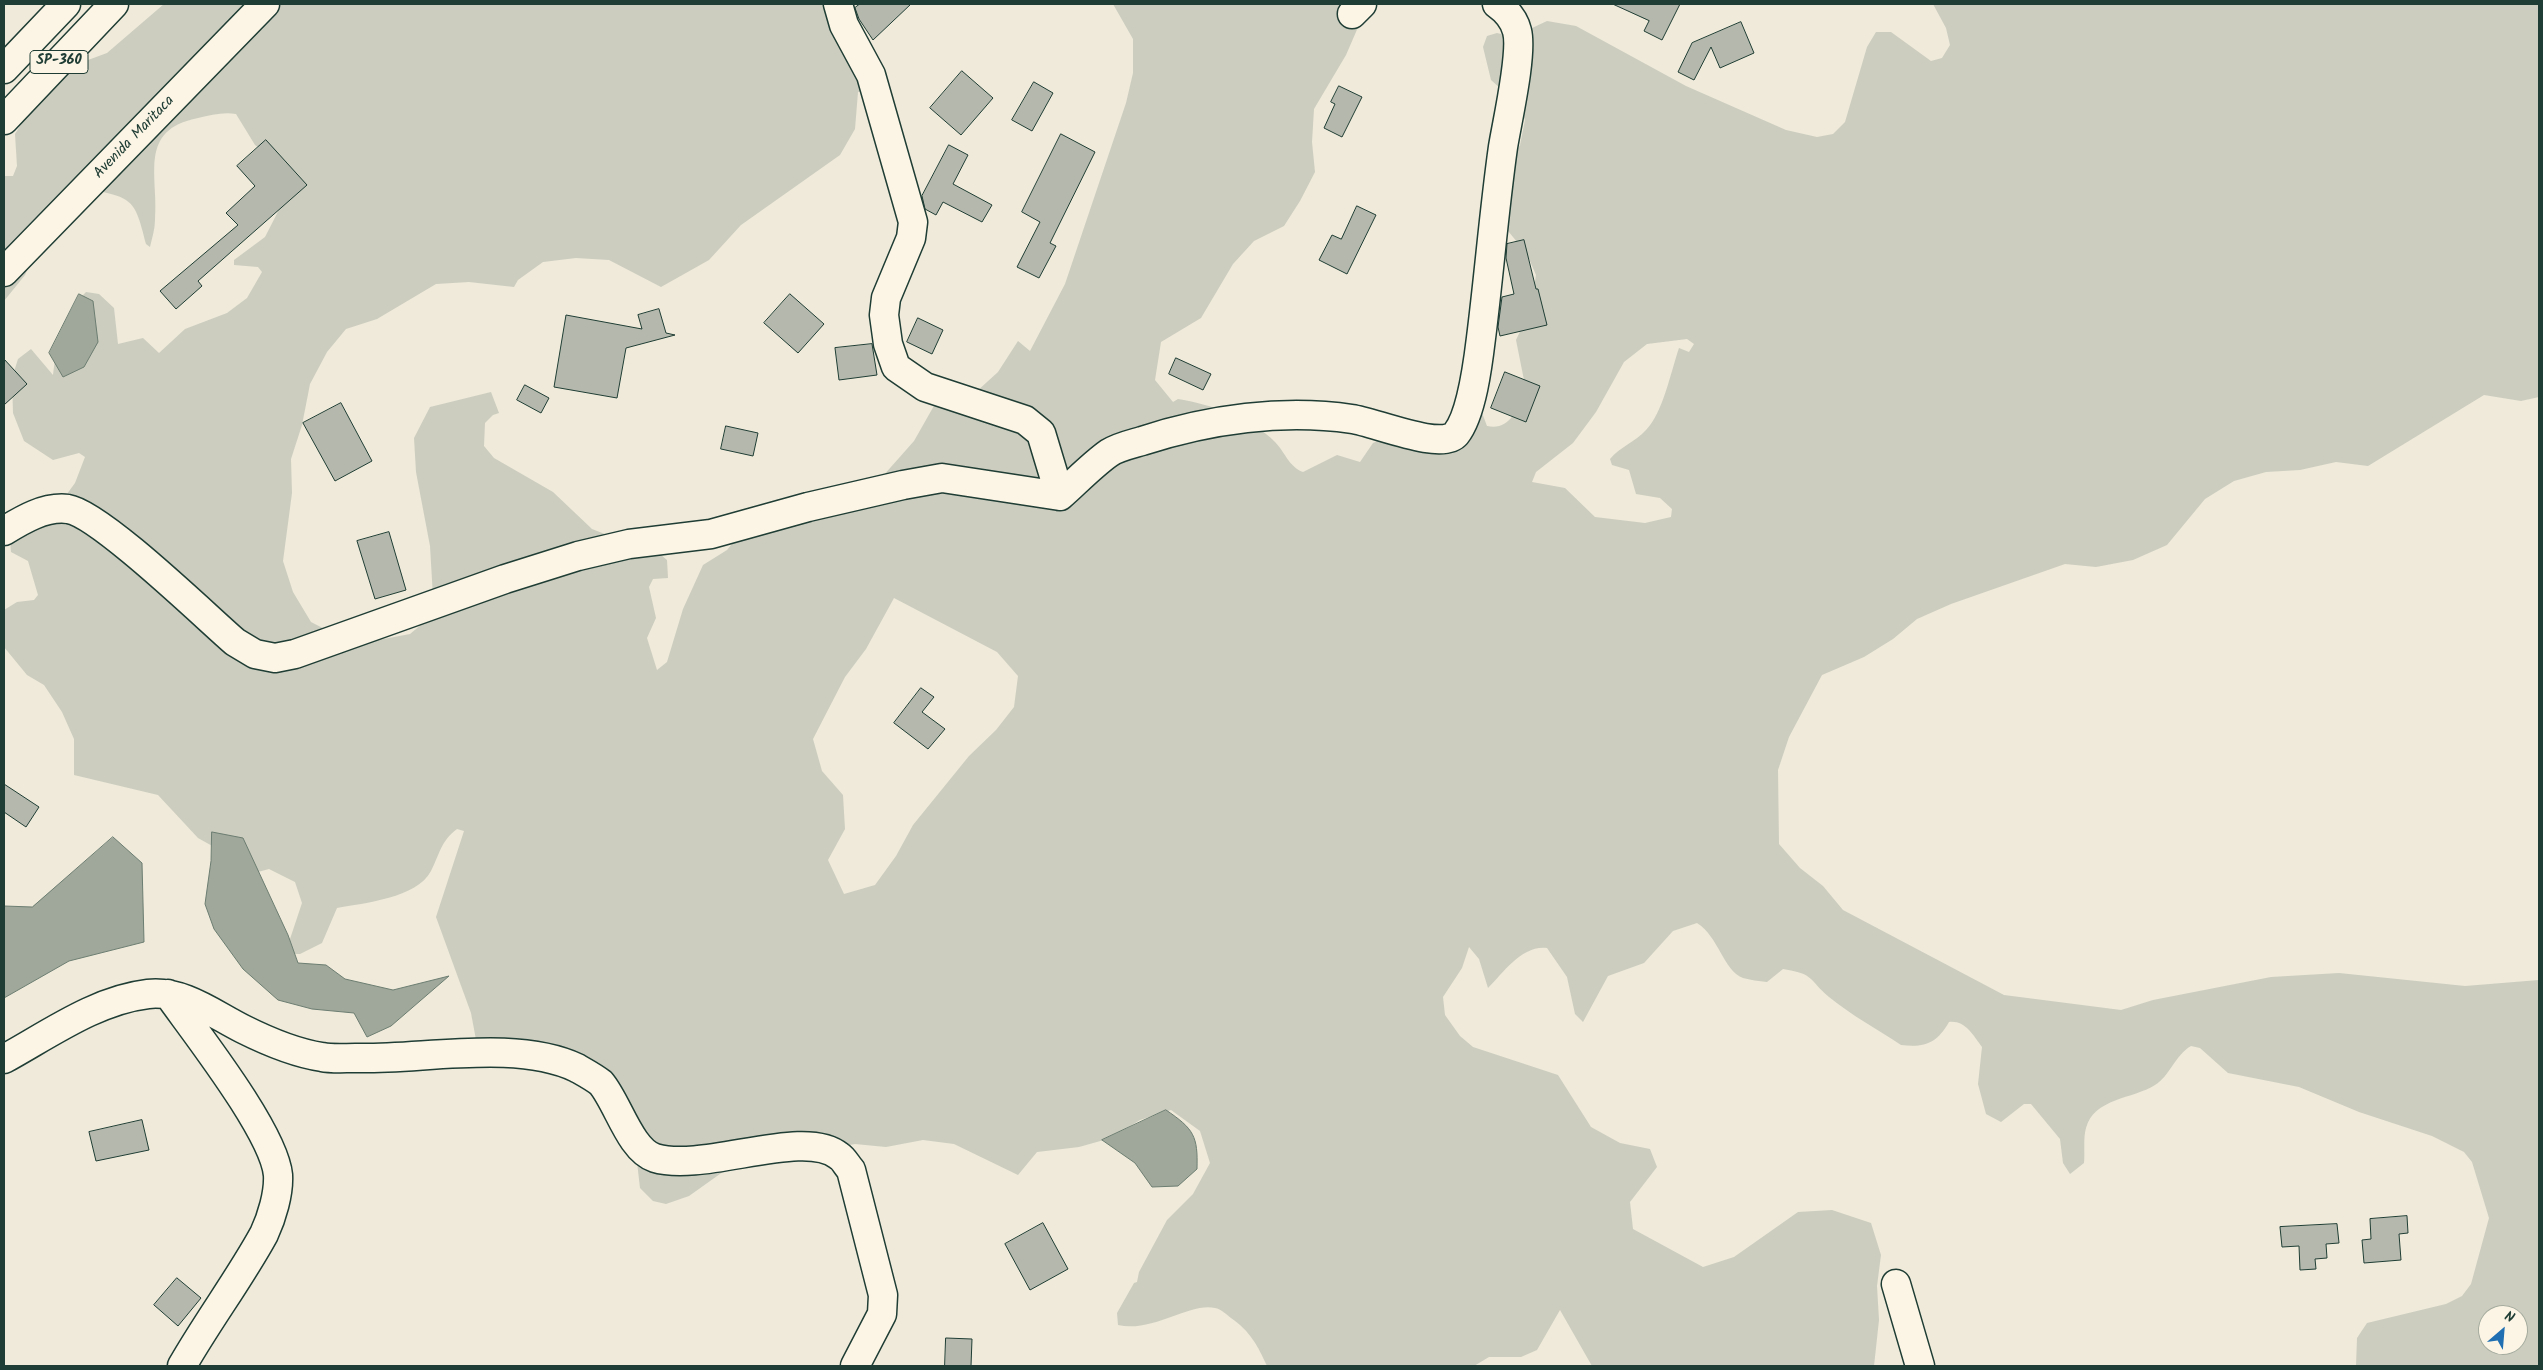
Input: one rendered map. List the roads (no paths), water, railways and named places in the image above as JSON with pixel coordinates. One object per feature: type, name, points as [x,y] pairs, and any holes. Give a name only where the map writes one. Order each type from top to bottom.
[{"type":"main road","points":[[4,49],[46,12],[60,4]]},
{"type":"main road","name":"SP-360","points":[[4,69],[66,4]]},
{"type":"main road","name":"SP-360","points":[[4,120],[114,4]]},
{"type":"main road","name":"Avenida Maritaca","points":[[4,272],[265,4]]},
{"type":"main road","points":[[838,4],[844,25],[872,74],[913,222],[911,238],[886,298],[884,315],[888,344],[896,367],[925,387],[1025,420],[1041,434],[1060,496]]},
{"type":"main road","points":[[1060,496],[1110,452],[1170,432],[1220,423],[1275,415],[1310,414],[1354,419],[1434,441],[1448,440],[1455,436],[1460,428],[1475,383],[1491,261],[1500,167],[1518,57],[1518,34],[1514,22],[1497,4]]},
{"type":"main road","points":[[4,531],[32,516],[53,509],[69,509],[115,537],[235,642],[255,654],[274,658],[295,654],[371,629],[505,579],[578,556],[629,544],[711,534],[808,507],[903,485],[942,478],[1060,496]]},
{"type":"main road","points":[[4,1059],[102,1006],[147,994],[168,994],[192,1002],[244,1030],[285,1047],[323,1058],[370,1059],[515,1053],[552,1059],[577,1068],[600,1082],[641,1150],[655,1158],[709,1160],[808,1146],[823,1149],[839,1155],[851,1170],[883,1295],[882,1314],[855,1366]]},
{"type":"main road","points":[[168,994],[249,1112],[274,1159],[278,1176],[275,1204],[264,1233],[182,1366]]},
{"type":"main road","points":[[1896,1284],[1920,1366]]}]
